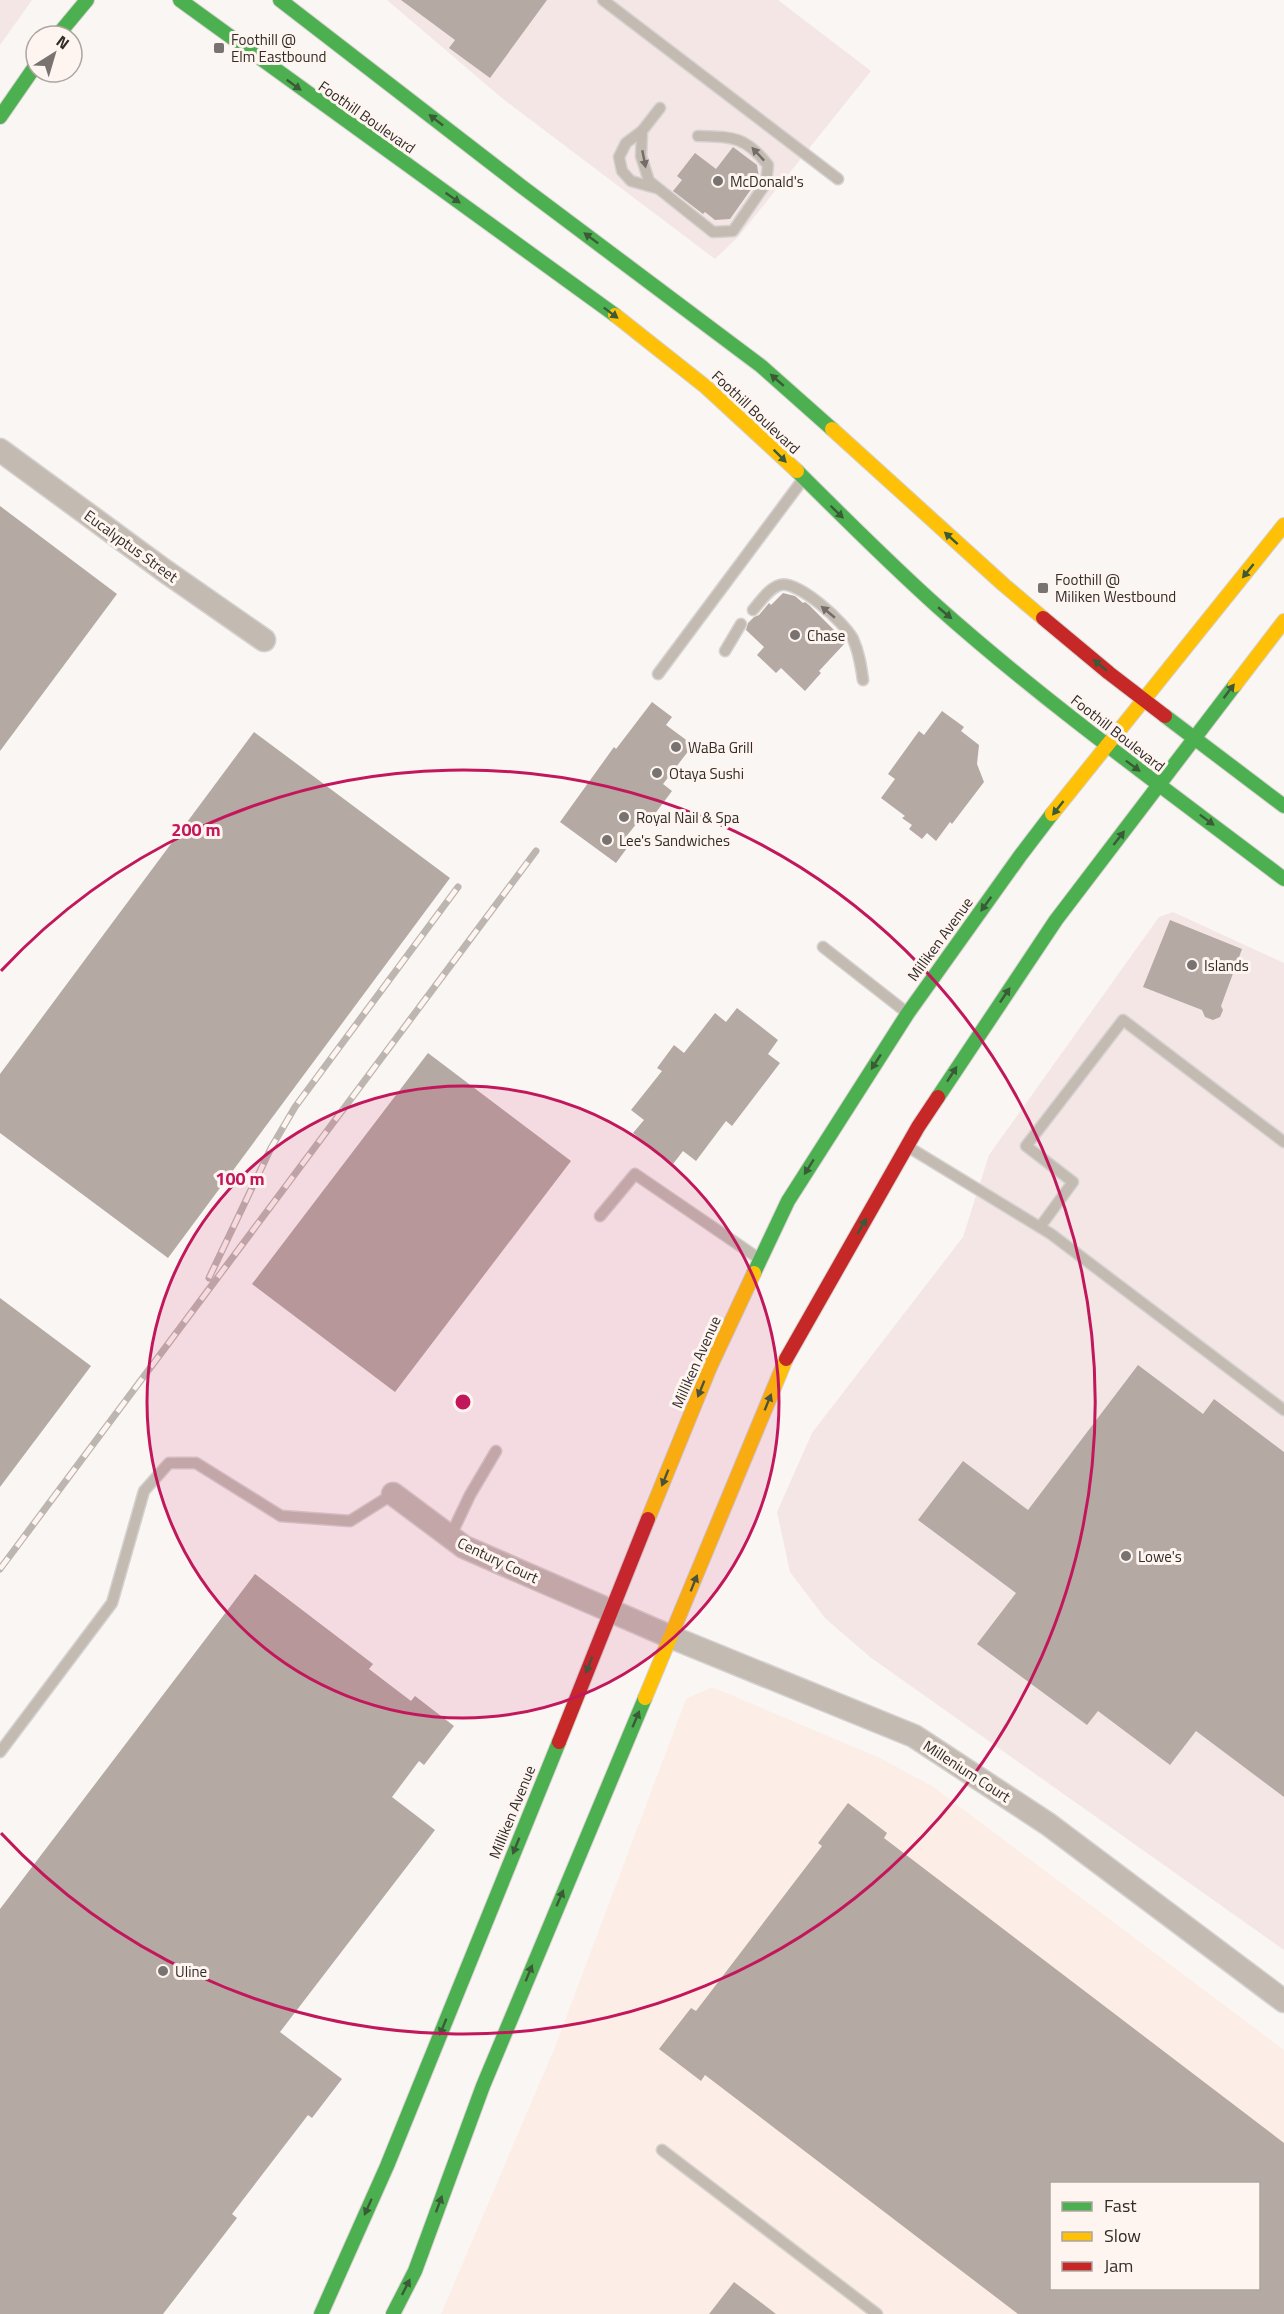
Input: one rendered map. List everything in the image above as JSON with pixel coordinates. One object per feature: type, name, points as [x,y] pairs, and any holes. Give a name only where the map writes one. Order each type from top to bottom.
[{"type":"main road","points":[[67,24],[87,0]]},
{"type":"main road","name":"Foothill Boulevard","points":[[180,0],[290,82],[557,273],[704,386],[756,432],[940,608],[1106,745],[1284,879]]},
{"type":"main road","points":[[280,0],[521,186],[761,366],[1004,585],[1145,701],[1284,806]]},
{"type":"main road","points":[[0,117],[24,82]]},
{"type":"main road","name":"Milliken Avenue","points":[[321,2314],[387,2166],[710,1367],[788,1201],[908,1013],[1020,856],[1106,745],[1145,701],[1284,525]]},
{"type":"main road","points":[[393,2314],[415,2271],[483,2086],[786,1358],[908,1146],[969,1047],[1056,920],[1284,621]]},
{"type":"street","name":"Eucalyptus Street","points":[[0,450],[165,571],[264,640]]},
{"type":"street","name":"Century Court","points":[[393,1494],[464,1547],[611,1611]]},
{"type":"street","name":"Millenium Court","points":[[611,1611],[914,1736],[1048,1824],[1284,2001]]},
{"type":"lane","points":[[603,0],[838,179]]},
{"type":"lane","points":[[658,188],[632,181],[622,171],[619,157],[626,143],[642,131],[660,108]]},
{"type":"lane","points":[[642,131],[641,156],[649,181],[713,232],[733,231],[766,183],[768,165],[756,149],[742,140],[725,136],[698,136]]},
{"type":"lane","points":[[658,674],[803,479]]},
{"type":"lane","points":[[753,610],[768,592],[781,585],[796,586],[838,621],[852,638],[860,659],[863,680]]},
{"type":"lane","points":[[725,651],[741,624]]},
{"type":"lane","points":[[823,947],[908,1013]]},
{"type":"lane","points":[[1040,1227],[1073,1182],[1026,1146],[1123,1020],[1284,1142]]},
{"type":"lane","points":[[908,1146],[1040,1227],[1284,1410]]},
{"type":"lane","points":[[600,1216],[635,1174],[760,1260]]},
{"type":"lane","points":[[450,1537],[470,1495],[496,1451]]},
{"type":"lane","points":[[0,1752],[112,1603],[144,1491],[169,1463],[196,1463],[281,1516],[350,1521],[393,1494]]},
{"type":"lane","points":[[662,2150],[877,2314]]},
{"type":"shaded area","points":[[0,0],[32,0],[0,45]]},
{"type":"shaded area","points":[[387,0],[778,0],[871,71],[739,236],[715,259],[503,99]]},
{"type":"shaded area","points":[[1173,912],[1284,963],[1284,1950],[870,1657],[825,1618],[790,1572],[777,1512],[812,1433],[963,1237],[989,1155],[1159,917]]},
{"type":"shaded area","points":[[712,1687],[880,1758],[932,1786],[1284,2050],[1284,2314],[441,2314],[555,2047],[686,1699]]},
{"type":"building","points":[[401,0],[547,0],[490,78],[449,48],[455,40]]},
{"type":"building","points":[[733,147],[757,165],[759,178],[730,219],[715,220],[705,212],[703,214],[673,191],[682,180],[677,176],[695,153],[716,169]]},
{"type":"building","points":[[0,506],[117,594],[0,751]]},
{"type":"building","name":"Chase","points":[[783,593],[795,596],[809,605],[846,642],[819,671],[821,673],[805,691],[781,668],[776,673],[757,655],[764,647],[746,630],[748,623],[754,617]]},
{"type":"building","points":[[652,702],[672,717],[666,725],[693,745],[663,784],[672,791],[648,823],[641,818],[621,843],[627,848],[616,863],[560,822],[614,747],[616,749]]},
{"type":"building","points":[[942,711],[964,727],[961,731],[979,745],[977,764],[984,782],[936,841],[927,833],[922,839],[909,829],[912,825],[902,818],[905,816],[881,798],[895,779],[888,774],[919,731],[924,735]]},
{"type":"building","points":[[254,732],[450,878],[168,1258],[0,1133],[0,1074]]},
{"type":"building","points":[[1170,920],[1242,949],[1221,1006],[1223,1010],[1220,1017],[1213,1020],[1205,1017],[1202,1010],[1143,987]]},
{"type":"building","points":[[737,1008],[778,1040],[768,1054],[780,1063],[732,1126],[726,1121],[696,1161],[683,1151],[673,1164],[633,1133],[644,1120],[631,1110],[662,1071],[657,1068],[674,1045],[684,1053],[715,1013],[726,1022]]},
{"type":"building","points":[[428,1053],[571,1161],[395,1392],[252,1284]]},
{"type":"building","points":[[0,1298],[91,1366],[0,1487]]},
{"type":"building","name":"Lowe's","points":[[1138,1365],[1203,1414],[1214,1399],[1284,1452],[1284,1797],[1196,1731],[1170,1765],[1098,1711],[1087,1725],[977,1644],[1016,1593],[918,1520],[963,1461],[1028,1510]]},
{"type":"building","name":"Uline","points":[[255,1574],[373,1664],[369,1669],[411,1701],[415,1696],[454,1726],[424,1765],[419,1761],[392,1797],[435,1830],[280,2032],[342,2079],[312,2118],[308,2115],[232,2214],[237,2218],[163,2314],[0,2314],[0,1909]]},
{"type":"building","points":[[848,1803],[887,1833],[884,1838],[1284,2143],[1284,2314],[1018,2314],[705,2075],[701,2081],[659,2049],[691,2008],[696,2011],[822,1846],[818,1843]]},
{"type":"building","points":[[734,2282],[776,2314],[709,2314]]},
{"type":"railway","points":[[0,1569],[536,851]]},
{"type":"railway","points":[[209,1278],[271,1148],[295,1107],[458,887]]},
{"type":"traffic: fast","points":[[67,24],[87,0]]},
{"type":"traffic: fast","points":[[180,0],[615,315]]},
{"type":"traffic: fast","points":[[280,0],[521,186],[761,366],[832,429]]},
{"type":"traffic: fast","points":[[0,117],[24,82]]},
{"type":"traffic: fast","points":[[797,471],[902,574],[979,643],[1108,746],[1284,879]]},
{"type":"traffic: fast","points":[[938,1097],[1056,920],[1235,685]]},
{"type":"traffic: fast","points":[[1165,716],[1284,806]]},
{"type":"traffic: fast","points":[[754,1273],[788,1201],[908,1013],[1052,814]]},
{"type":"traffic: fast","points":[[393,2314],[415,2271],[483,2086],[645,1698]]},
{"type":"traffic: fast","points":[[321,2314],[387,2166],[559,1742]]},
{"type":"traffic: slow","points":[[615,315],[706,387],[797,471]]},
{"type":"traffic: slow","points":[[832,429],[1043,618]]},
{"type":"traffic: slow","points":[[1052,814],[1284,525]]},
{"type":"traffic: slow","points":[[1235,685],[1284,621]]},
{"type":"traffic: slow","points":[[648,1519],[710,1367],[754,1273]]},
{"type":"traffic: slow","points":[[645,1698],[786,1359]]},
{"type":"traffic: jam","points":[[1043,618],[1165,716]]},
{"type":"traffic: jam","points":[[786,1359],[918,1127],[938,1097]]},
{"type":"traffic: jam","points":[[559,1742],[648,1519]]},
{"type":"place","name":"Foothill @ Elm Eastbound","points":[[219,48]]},
{"type":"place","name":"McDonald's","points":[[718,181]]},
{"type":"place","name":"Foothill @ Miliken Westbound","points":[[1043,588]]},
{"type":"place","name":"Chase","points":[[795,635]]},
{"type":"place","name":"WaBa Grill","points":[[676,747]]},
{"type":"place","name":"Otaya Sushi","points":[[657,773]]},
{"type":"place","name":"Royal Nail & Spa","points":[[624,817]]},
{"type":"place","name":"Lee's Sandwiches","points":[[607,840]]},
{"type":"place","name":"Islands","points":[[1192,965]]},
{"type":"place","name":"Lowe's","points":[[1126,1556]]},
{"type":"place","name":"Uline","points":[[163,1971]]}]
